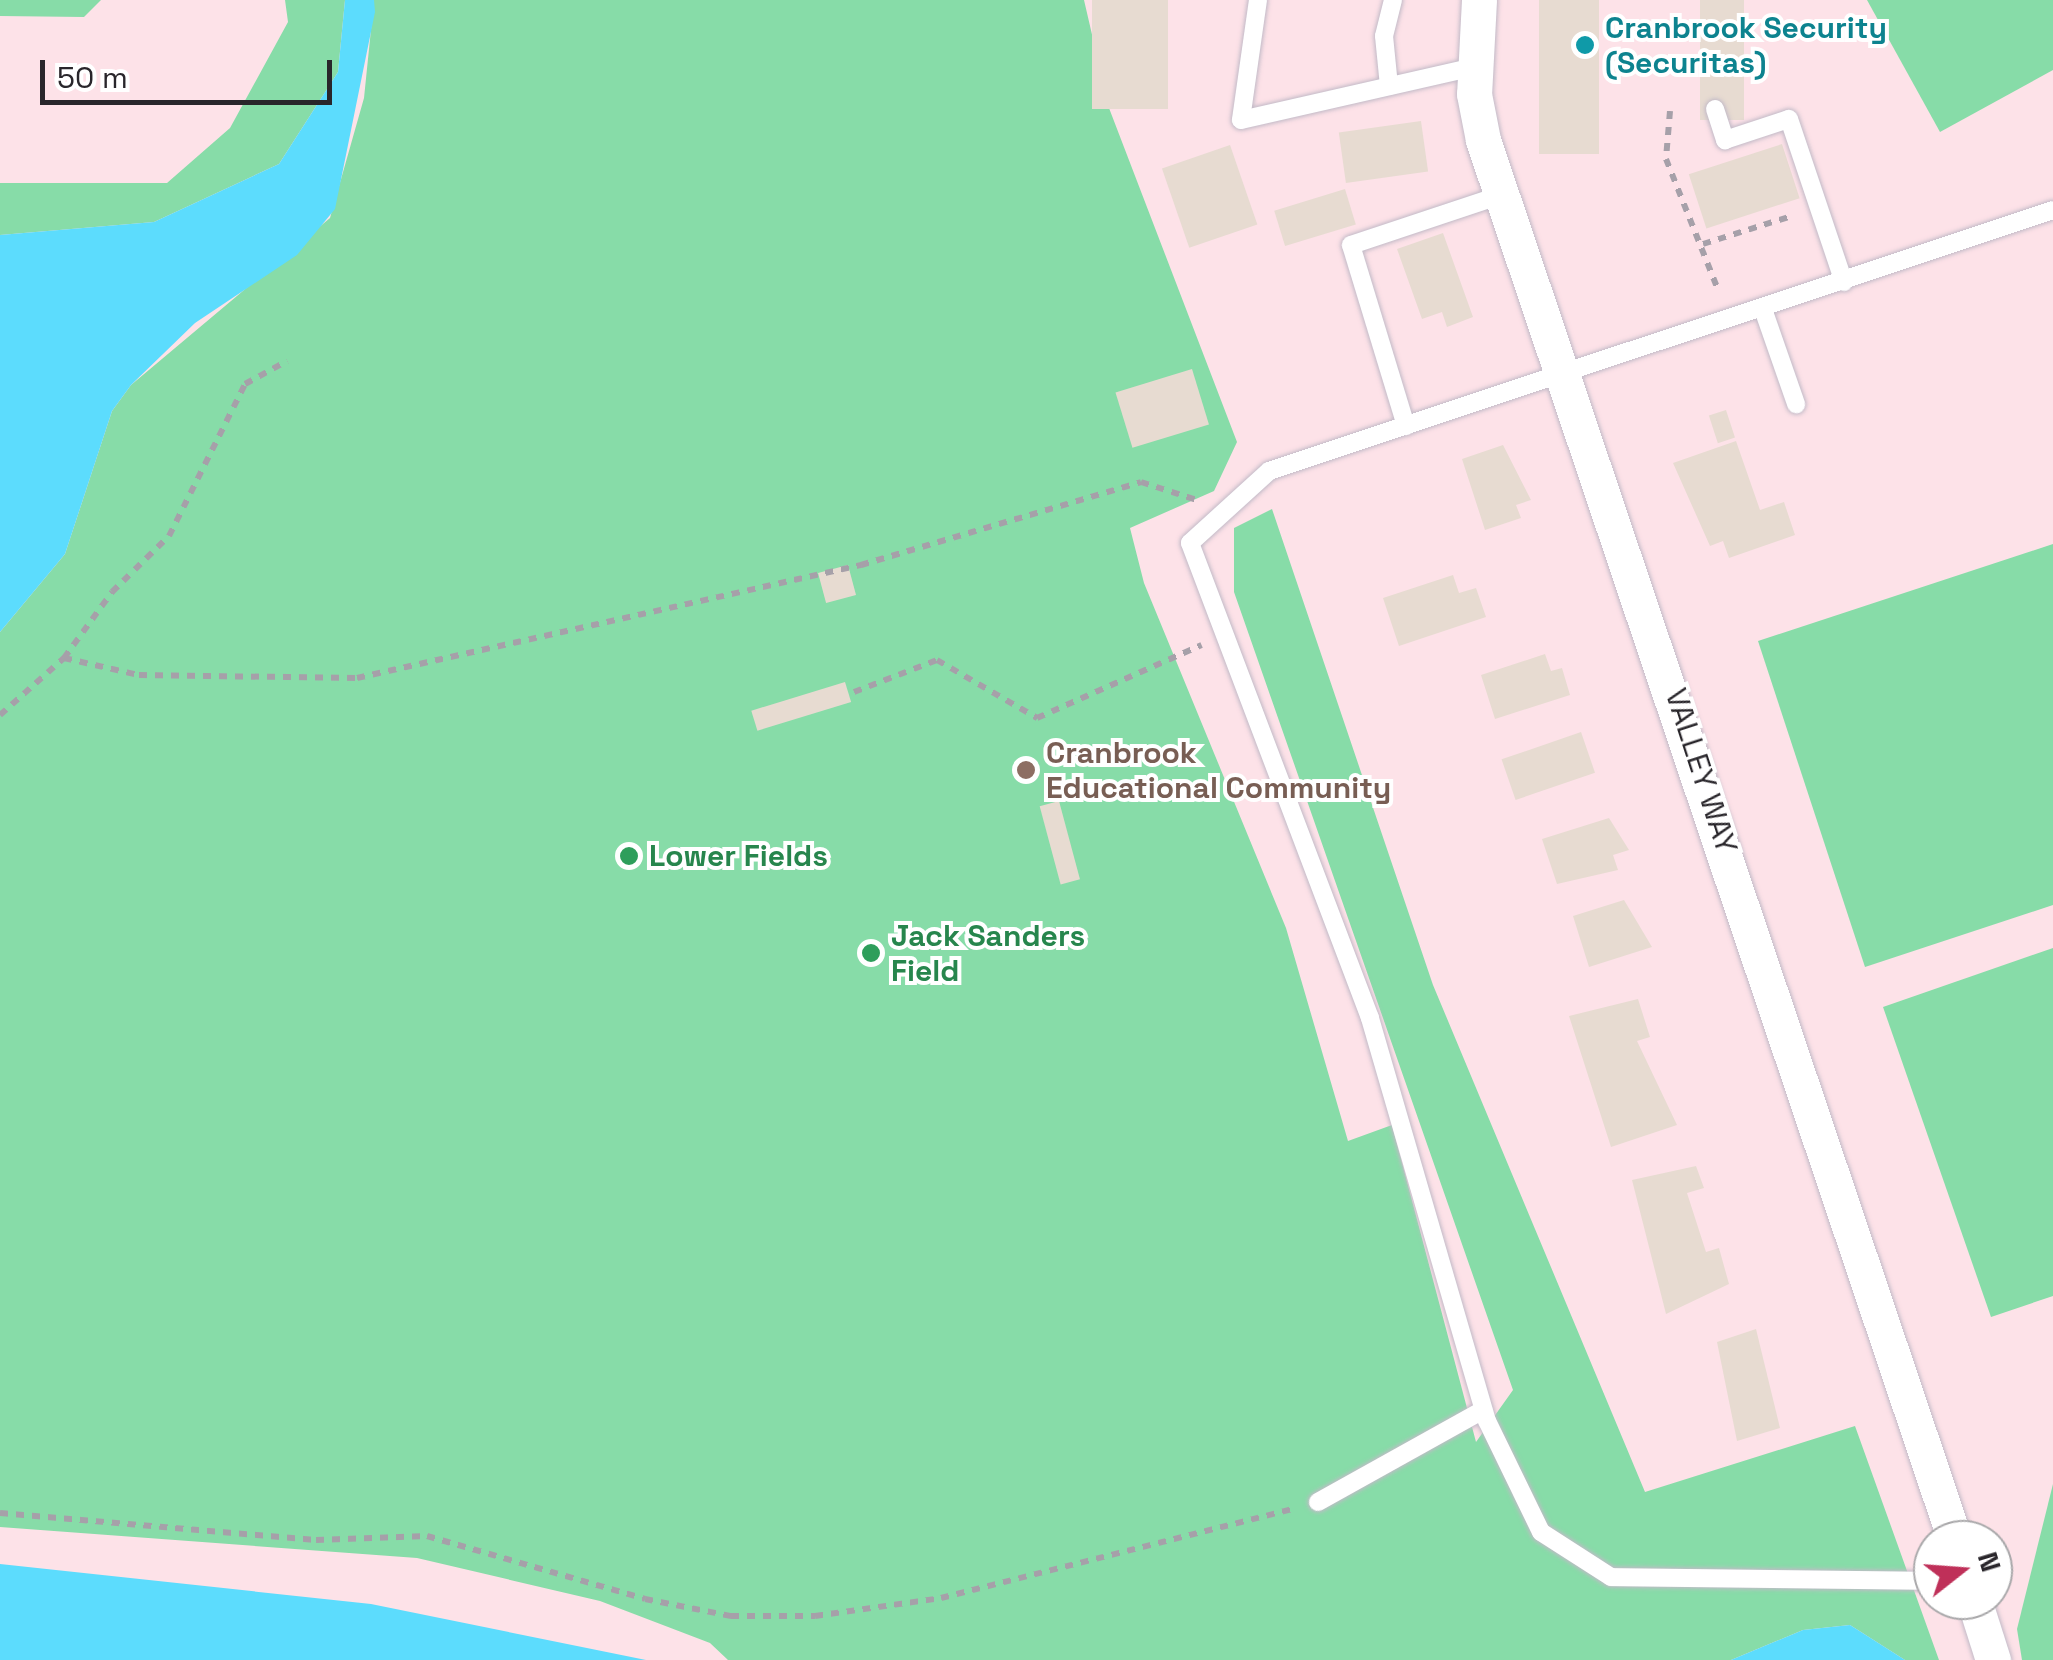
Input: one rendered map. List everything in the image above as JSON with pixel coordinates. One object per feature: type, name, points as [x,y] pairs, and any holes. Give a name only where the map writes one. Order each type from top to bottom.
[{"type":"street","name":"VALLEY WAY","points":[[1479,0],[1474,68],[1501,195],[1947,1520]]},
{"type":"street","points":[[1980,1620],[1993,1660]]},
{"type":"lane","points":[[1258,0],[1241,120],[1474,68]]},
{"type":"lane","points":[[1388,86],[1384,36],[1393,0]]},
{"type":"lane","points":[[1715,110],[1725,140],[1789,120],[1844,282]]},
{"type":"lane","points":[[1406,426],[1351,245],[1501,195]]},
{"type":"lane","points":[[1913,1581],[1611,1577],[1541,1532],[1484,1410],[1370,1018],[1190,543],[1270,471],[2053,210]]},
{"type":"lane","points":[[1764,309],[1796,404]]},
{"type":"lane","points":[[1318,1502],[1484,1410]]},
{"type":"path","points":[[1670,111],[1666,159],[1703,244],[1728,321]]},
{"type":"path","points":[[1703,244],[1819,207]]},
{"type":"path","points":[[0,715],[64,658],[112,592],[169,536],[245,384],[287,361]]},
{"type":"path","points":[[64,658],[138,675],[357,678],[862,566],[1141,482],[1227,509]]},
{"type":"path","points":[[854,692],[936,660],[1036,718],[1226,634]]},
{"type":"path","points":[[0,1513],[316,1540],[428,1536],[646,1599],[731,1616],[814,1616],[941,1598],[1318,1502]]},
{"type":"shaded area","name":"Cranbrook Educational Community","points":[[0,0],[2053,0],[2053,1660],[0,1660]]},
{"type":"green space","points":[[0,0],[101,0],[84,17],[0,16]]},
{"type":"green space","points":[[285,0],[345,0],[338,72],[279,164],[154,222],[0,235],[0,183],[167,183],[230,128],[288,22]]},
{"type":"green space","name":"Lower Fields","points":[[374,0],[1084,0],[1109,108],[1237,442],[1214,491],[1130,528],[1144,583],[1286,928],[1348,1141],[1392,1125],[1476,1442],[1513,1390],[1234,592],[1234,528],[1272,509],[1433,985],[1645,1492],[1855,1426],[1913,1588],[1913,1620],[1925,1620],[1939,1660],[1905,1660],[1850,1625],[1803,1630],[1731,1660],[728,1660],[710,1643],[600,1601],[417,1558],[0,1527],[0,632],[65,554],[112,411],[131,385],[330,218],[364,98]]},
{"type":"green space","points":[[1867,0],[2053,0],[2053,70],[1940,132]]},
{"type":"green space","points":[[2053,544],[2053,905],[1865,967],[1758,641]]},
{"type":"green space","points":[[2053,948],[2053,1296],[1991,1317],[1883,1007]]},
{"type":"green space","points":[[2053,1484],[2053,1660],[2022,1660],[2017,1629]]},
{"type":"water","points":[[345,0],[374,0],[375,12],[335,209],[297,255],[195,323],[131,385],[112,411],[65,554],[0,632],[0,235],[154,222],[279,164],[338,72]]},
{"type":"water","points":[[0,1564],[371,1604],[646,1660],[0,1660]]},
{"type":"water","points":[[1850,1625],[1905,1660],[1731,1660],[1803,1630]]},
{"type":"building","points":[[1092,0],[1168,0],[1168,109],[1092,109]]},
{"type":"building","points":[[1539,0],[1599,0],[1599,154],[1539,154]]},
{"type":"building","points":[[1700,0],[1744,0],[1744,120],[1700,120]]},
{"type":"building","points":[[1421,121],[1428,172],[1346,183],[1339,133]]},
{"type":"building","points":[[1782,144],[1800,198],[1706,228],[1689,174]]},
{"type":"building","points":[[1230,145],[1257,224],[1189,248],[1162,168]]},
{"type":"building","points":[[1345,189],[1356,224],[1285,246],[1274,211]]},
{"type":"building","points":[[1443,233],[1473,317],[1447,327],[1442,312],[1422,319],[1397,249]]},
{"type":"building","points":[[1192,369],[1209,424],[1132,448],[1115,392]]},
{"type":"building","points":[[1726,410],[1735,438],[1718,443],[1709,416]]},
{"type":"building","points":[[1736,441],[1760,510],[1784,502],[1795,535],[1729,558],[1723,541],[1710,546],[1673,463]]},
{"type":"building","points":[[1503,445],[1531,500],[1516,505],[1521,518],[1485,530],[1462,459]]},
{"type":"building","points":[[848,565],[856,595],[826,603],[818,573]]},
{"type":"building","points":[[1453,575],[1459,593],[1476,588],[1486,617],[1399,646],[1383,598]]},
{"type":"building","points":[[1545,654],[1551,671],[1562,668],[1570,695],[1495,719],[1481,675]]},
{"type":"building","points":[[845,682],[851,702],[757,731],[751,711]]},
{"type":"building","points":[[1581,732],[1595,773],[1516,800],[1502,759]]},
{"type":"building","points":[[1059,801],[1080,879],[1061,884],[1040,806]]},
{"type":"building","points":[[1609,818],[1629,850],[1613,855],[1618,870],[1557,884],[1542,839]]},
{"type":"building","points":[[1624,900],[1652,947],[1589,967],[1573,916]]},
{"type":"building","points":[[1638,999],[1650,1037],[1637,1041],[1677,1125],[1611,1147],[1569,1016]]},
{"type":"building","points":[[1696,1166],[1704,1188],[1687,1193],[1706,1252],[1719,1248],[1729,1284],[1666,1314],[1632,1180]]},
{"type":"building","points":[[1756,1329],[1780,1428],[1737,1441],[1717,1342]]},
{"type":"place","name":"Cranbrook Security (Securitas)","points":[[1585,45]]},
{"type":"place","name":"Cranbrook Educational Community","points":[[1026,770]]},
{"type":"place","name":"Lower Fields","points":[[629,856]]},
{"type":"place","name":"Jack Sanders Field","points":[[871,953]]}]
